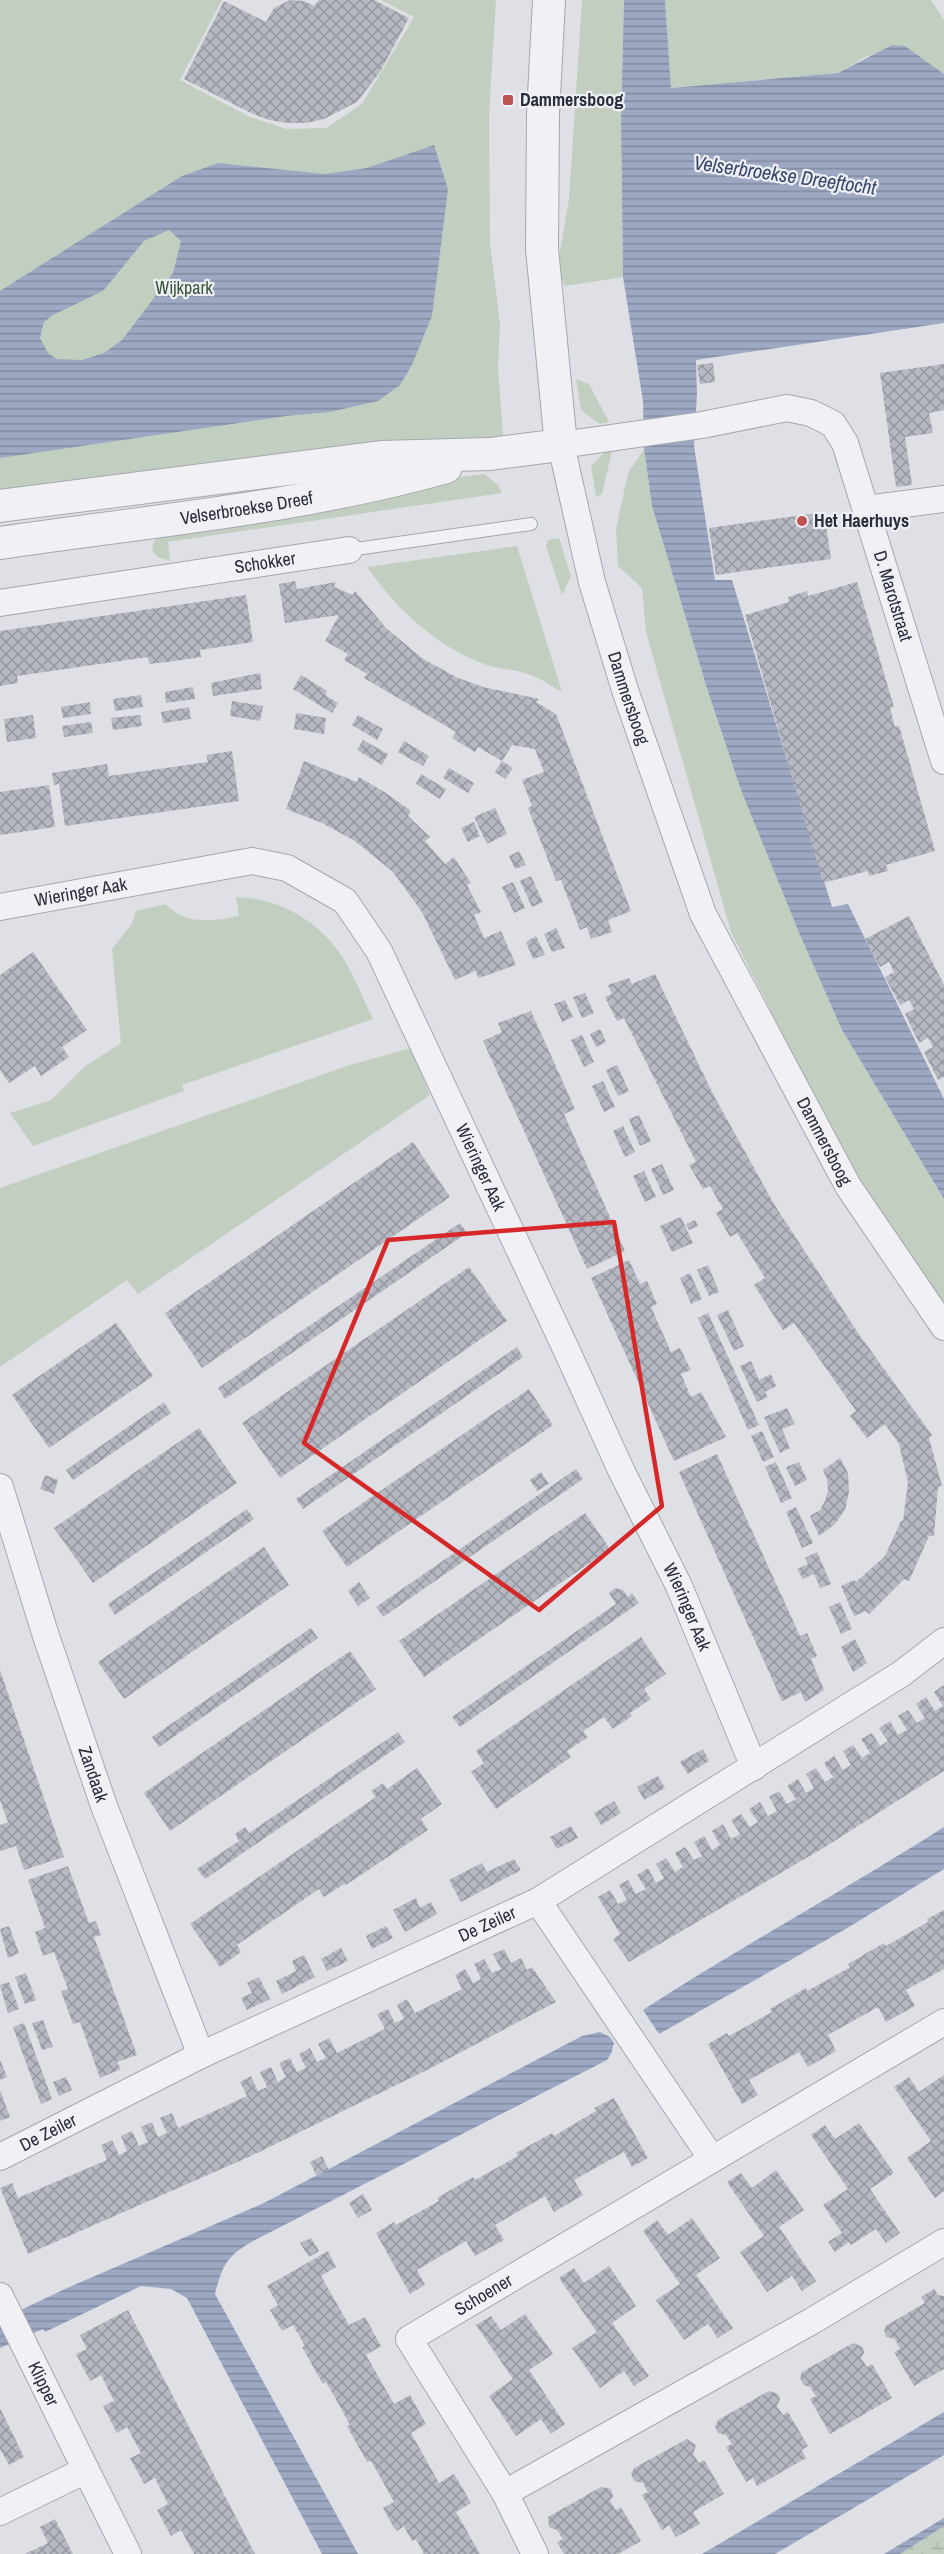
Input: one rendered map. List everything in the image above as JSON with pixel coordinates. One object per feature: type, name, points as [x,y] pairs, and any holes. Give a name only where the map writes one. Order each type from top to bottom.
[{"type":"street","name":"Dammersboog","points":[[549,0],[543,114],[542,249],[561,445],[596,593],[625,690],[703,914],[848,1186],[944,1327]]},
{"type":"street","name":"D. Marotstraat","points":[[561,445],[702,425],[787,408],[811,413],[833,424],[845,443],[944,760]]},
{"type":"street","name":"Velserbroekse Dreef","points":[[0,506],[381,456],[490,454],[561,445]]},
{"type":"street","name":"Velserbroekse Dreef","points":[[0,543],[381,485],[490,454]]},
{"type":"street","points":[[866,509],[944,499]]},
{"type":"street","name":"Schokker","points":[[0,603],[349,550]]},
{"type":"street","name":"Wieringer Aak","points":[[0,907],[252,861],[287,868],[345,901],[379,951],[621,1470],[679,1586],[754,1767]]},
{"type":"street","name":"Zandaak","points":[[0,1487],[45,1633],[104,1806],[201,2055]]},
{"type":"street","name":"De Zeiler","points":[[0,2157],[201,2055],[538,1901],[901,1674],[944,1641]]},
{"type":"street","points":[[538,1901],[712,2159]]},
{"type":"street","name":"Schoener","points":[[535,2554],[505,2493],[410,2339],[944,2022]]},
{"type":"street","points":[[505,2493],[812,2321],[944,2242]]},
{"type":"street","name":"Klipper","points":[[1,2297],[128,2554]]},
{"type":"street","points":[[0,2512],[86,2470]]},
{"type":"lane","name":"Schokker","points":[[349,550],[531,524]]},
{"type":"highlighted area","points":[[614,1222],[662,1506],[539,1610],[304,1443],[388,1240]]},
{"type":"green space","name":"Wijkpark","points":[[0,0],[222,0],[180,80],[250,117],[287,129],[326,128],[362,104],[414,17],[381,0],[496,0],[489,116],[490,243],[500,324],[498,367],[503,436],[0,500]]},
{"type":"green space","points":[[582,0],[624,0],[621,119],[623,277],[565,286],[557,270],[569,199]]},
{"type":"green space","points":[[665,0],[931,0],[944,20],[944,74],[905,46],[867,56],[838,73],[671,88]]},
{"type":"green space","points":[[576,379],[589,384],[609,422],[600,424],[581,410]]},
{"type":"green space","points":[[644,449],[652,506],[706,685],[800,935],[842,1030],[944,1199],[944,1303],[906,1257],[829,1126],[731,932],[646,632],[642,588],[618,566],[616,529],[628,473]]},
{"type":"green space","points":[[612,451],[602,494],[596,497],[591,466],[605,452]]},
{"type":"green space","points":[[484,474],[498,485],[502,493],[168,542],[170,561],[157,557],[152,550],[156,534],[415,483]]},
{"type":"green space","points":[[559,538],[571,576],[562,595],[546,546],[548,540]]},
{"type":"green space","points":[[517,546],[562,692],[530,675],[484,664],[449,647],[404,612],[367,567]]},
{"type":"green space","points":[[236,897],[266,901],[280,906],[294,912],[319,929],[344,960],[373,1019],[182,1085],[184,1091],[33,1146],[10,1113],[51,1100],[84,1067],[121,1043],[112,949],[131,925],[136,911],[166,904],[182,916],[191,919],[220,919],[239,916]]},
{"type":"green space","points":[[411,1048],[430,1095],[138,1294],[127,1280],[0,1367],[0,1188],[350,1065]]},
{"type":"green space","points":[[944,2526],[944,2554],[900,2554]]},
{"type":"water","name":"Velserbroekse Dreeftocht","points":[[624,0],[665,0],[671,88],[838,73],[892,45],[905,46],[944,74],[944,323],[696,360],[694,446],[715,580],[732,580],[832,907],[848,904],[944,1099],[944,1199],[842,1030],[800,935],[741,790],[706,685],[652,506],[644,449],[643,401],[623,277],[621,119]]},
{"type":"water","points":[[434,145],[448,189],[432,316],[412,365],[400,385],[378,401],[330,412],[286,416],[0,458],[0,291],[182,176],[218,163],[325,174],[367,168]],"holes":[[[169,230],[181,241],[173,273],[122,340],[104,353],[82,360],[57,359],[48,353],[40,338],[44,322],[53,315],[103,291],[144,241]]]},
{"type":"water","points":[[944,1827],[944,1869],[844,1930],[659,2034],[643,2010],[718,1963]]},
{"type":"water","points":[[600,2032],[610,2037],[614,2043],[607,2060],[255,2240],[238,2250],[224,2267],[215,2294],[358,2554],[322,2554],[187,2298],[171,2289],[141,2286],[45,2332],[43,2329],[0,2348],[0,2320],[67,2288],[264,2203],[582,2036]]},
{"type":"water","points":[[944,2412],[944,2455],[775,2554],[702,2554]]},
{"type":"water","points":[[944,2518],[944,2526],[900,2554],[884,2554]]},
{"type":"building","points":[[290,0],[304,1],[314,6],[319,0],[374,0],[409,18],[380,72],[357,102],[324,119],[306,123],[288,123],[269,120],[251,113],[184,79],[224,1],[266,22],[274,8]]},
{"type":"building","points":[[713,363],[715,382],[700,384],[697,365]]},
{"type":"building","points":[[944,364],[944,410],[929,413],[933,433],[905,437],[912,485],[896,487],[880,373]]},
{"type":"building","points":[[824,512],[831,559],[716,575],[709,528]]},
{"type":"building","points":[[295,581],[297,589],[336,582],[334,587],[353,595],[355,591],[386,628],[423,659],[458,678],[483,687],[539,699],[536,702],[556,714],[631,911],[608,920],[612,932],[591,939],[587,927],[580,930],[561,880],[556,881],[528,808],[532,806],[522,780],[544,772],[535,749],[512,745],[502,761],[478,747],[475,752],[452,738],[456,732],[364,678],[367,674],[344,660],[348,654],[325,641],[339,615],[285,623],[279,584]]},
{"type":"building","points":[[857,582],[894,707],[890,708],[895,727],[899,726],[935,851],[886,865],[888,871],[869,876],[868,871],[823,883],[745,615],[789,602],[788,597],[807,591],[808,596]]},
{"type":"building","points":[[246,595],[253,642],[200,650],[201,657],[175,661],[149,664],[148,657],[17,676],[18,683],[0,686],[0,631]]},
{"type":"building","points":[[260,673],[262,689],[213,696],[211,683]]},
{"type":"building","points":[[301,675],[327,691],[325,695],[338,703],[332,713],[293,689]]},
{"type":"building","points":[[193,687],[195,699],[166,703],[165,692]]},
{"type":"building","points":[[141,695],[143,707],[115,711],[113,699]]},
{"type":"building","points":[[232,701],[263,706],[260,721],[230,716]]},
{"type":"building","points":[[90,702],[91,714],[63,718],[61,707]]},
{"type":"building","points":[[189,707],[191,719],[163,723],[161,712]]},
{"type":"building","points":[[296,713],[326,718],[324,734],[294,729]]},
{"type":"building","points":[[33,715],[36,738],[7,742],[4,719]]},
{"type":"building","points":[[140,715],[142,726],[113,730],[111,718]]},
{"type":"building","points":[[358,715],[383,729],[377,740],[352,725]]},
{"type":"building","points":[[91,722],[93,733],[64,737],[62,726]]},
{"type":"building","points":[[363,740],[388,754],[382,765],[357,750]]},
{"type":"building","points":[[404,741],[429,756],[423,766],[398,752]]},
{"type":"building","points":[[232,751],[239,801],[65,826],[59,784],[54,785],[52,773],[107,764],[109,776],[208,762],[206,755]]},
{"type":"building","points":[[304,761],[357,782],[359,777],[411,811],[408,816],[430,837],[425,841],[445,864],[454,857],[471,883],[467,885],[481,912],[474,915],[484,938],[501,931],[516,965],[479,978],[475,971],[455,980],[422,912],[393,872],[355,841],[322,823],[286,809]]},
{"type":"building","points":[[502,761],[513,768],[505,779],[495,772]]},
{"type":"building","points":[[449,768],[474,783],[468,793],[443,778]]},
{"type":"building","points":[[421,774],[446,789],[440,799],[416,784]]},
{"type":"building","points":[[49,785],[55,827],[0,835],[0,792]]},
{"type":"building","points":[[495,808],[507,834],[487,844],[474,817]]},
{"type":"building","points":[[474,822],[480,836],[468,842],[461,828]]},
{"type":"building","points":[[519,851],[526,865],[515,869],[509,856]]},
{"type":"building","points":[[531,876],[543,902],[532,907],[520,881]]},
{"type":"building","points":[[513,882],[525,908],[514,913],[502,887]]},
{"type":"building","points":[[909,916],[944,985],[944,1077],[938,1080],[924,1052],[933,1047],[928,1038],[919,1043],[905,1014],[914,1009],[909,1000],[900,1005],[885,977],[894,972],[889,962],[880,967],[865,939]]},
{"type":"building","points":[[556,928],[565,948],[552,952],[544,934]]},
{"type":"building","points":[[536,936],[545,955],[533,959],[526,942]]},
{"type":"building","points":[[33,952],[87,1030],[62,1047],[69,1057],[41,1076],[35,1066],[9,1083],[0,1070],[0,975]]},
{"type":"building","points":[[655,974],[713,1094],[774,1204],[858,1333],[932,1435],[929,1438],[942,1486],[938,1487],[934,1536],[929,1536],[909,1581],[904,1579],[869,1614],[866,1611],[854,1616],[841,1586],[854,1580],[856,1582],[885,1556],[903,1521],[908,1482],[899,1444],[885,1424],[867,1438],[850,1416],[856,1411],[794,1323],[783,1330],[754,1285],[765,1278],[737,1233],[730,1237],[716,1213],[723,1209],[710,1186],[703,1189],[689,1165],[696,1162],[624,1018],[617,1021],[605,997],[612,994],[608,985],[629,978],[632,984]]},
{"type":"building","points":[[585,993],[594,1013],[582,1018],[573,997]]},
{"type":"building","points":[[565,1000],[573,1017],[562,1022],[554,1004]]},
{"type":"building","points":[[531,1011],[575,1109],[564,1114],[625,1251],[587,1269],[483,1041],[502,1032],[498,1023]]},
{"type":"building","points":[[600,1029],[606,1042],[596,1047],[590,1034]]},
{"type":"building","points":[[582,1035],[594,1062],[584,1067],[571,1040]]},
{"type":"building","points":[[617,1065],[629,1091],[618,1096],[606,1070]]},
{"type":"building","points":[[603,1081],[615,1107],[604,1112],[592,1086]]},
{"type":"building","points":[[639,1115],[651,1141],[640,1146],[629,1119]]},
{"type":"building","points":[[623,1126],[635,1152],[625,1157],[613,1131]]},
{"type":"building","points":[[413,1142],[450,1197],[202,1368],[165,1313]]},
{"type":"building","points":[[662,1164],[674,1190],[663,1195],[651,1169]]},
{"type":"building","points":[[644,1171],[656,1197],[645,1202],[633,1176]]},
{"type":"building","points":[[681,1217],[693,1243],[672,1252],[660,1226]]},
{"type":"building","points":[[695,1220],[698,1226],[689,1230],[686,1224]]},
{"type":"building","points":[[460,1223],[467,1233],[225,1399],[218,1388]]},
{"type":"building","points":[[629,1260],[640,1284],[647,1281],[657,1304],[651,1307],[671,1352],[680,1348],[691,1370],[681,1374],[691,1397],[701,1392],[726,1437],[674,1461],[591,1278]]},
{"type":"building","points":[[708,1265],[719,1292],[709,1296],[697,1270]]},
{"type":"building","points":[[469,1267],[507,1321],[280,1478],[242,1423]]},
{"type":"building","points":[[690,1273],[702,1299],[691,1304],[680,1278]]},
{"type":"building","points":[[728,1310],[744,1346],[734,1351],[717,1315]]},
{"type":"building","points":[[708,1313],[759,1425],[748,1430],[698,1318]]},
{"type":"building","points":[[116,1323],[153,1376],[49,1448],[12,1395]]},
{"type":"building","points":[[517,1347],[523,1357],[303,1509],[296,1499]]},
{"type":"building","points":[[751,1361],[759,1380],[771,1374],[776,1386],[765,1392],[768,1397],[757,1402],[740,1366]]},
{"type":"building","points":[[529,1389],[553,1425],[347,1567],[322,1531]]},
{"type":"building","points":[[164,1402],[171,1413],[73,1480],[66,1470]]},
{"type":"building","points":[[787,1408],[795,1424],[782,1429],[790,1448],[780,1453],[764,1417]]},
{"type":"building","points":[[199,1428],[237,1483],[93,1583],[54,1528]]},
{"type":"building","points":[[762,1431],[774,1457],[763,1462],[751,1436]]},
{"type":"building","points":[[717,1454],[800,1636],[807,1633],[817,1656],[811,1659],[824,1690],[805,1702],[801,1692],[782,1701],[679,1472]]},
{"type":"building","points":[[840,1458],[848,1473],[849,1492],[845,1510],[834,1525],[819,1536],[810,1516],[820,1510],[825,1501],[828,1490],[823,1470]]},
{"type":"building","points":[[776,1462],[792,1498],[781,1503],[765,1467]]},
{"type":"building","points":[[799,1462],[807,1480],[795,1486],[786,1467]]},
{"type":"building","points":[[576,1469],[583,1479],[383,1617],[376,1607]]},
{"type":"building","points":[[541,1472],[549,1484],[537,1491],[530,1480]]},
{"type":"building","points":[[45,1475],[58,1480],[54,1494],[40,1489]]},
{"type":"building","points":[[796,1507],[813,1543],[802,1548],[786,1512]]},
{"type":"building","points":[[247,1509],[254,1519],[115,1615],[108,1604]]},
{"type":"building","points":[[585,1513],[610,1549],[424,1677],[399,1641]]},
{"type":"building","points":[[264,1547],[289,1585],[124,1699],[98,1662]]},
{"type":"building","points":[[817,1552],[831,1584],[820,1588],[814,1574],[803,1579],[797,1569],[808,1564],[805,1558]]},
{"type":"building","points":[[359,1582],[370,1598],[358,1606],[348,1591]]},
{"type":"building","points":[[615,1588],[623,1590],[628,1597],[632,1593],[639,1603],[460,1727],[452,1717],[616,1604],[609,1593]]},
{"type":"building","points":[[840,1602],[852,1629],[841,1634],[829,1607]]},
{"type":"building","points":[[311,1628],[318,1638],[159,1747],[152,1737]]},
{"type":"building","points":[[641,1637],[666,1674],[644,1689],[651,1699],[630,1713],[632,1716],[613,1729],[604,1717],[583,1731],[588,1737],[567,1751],[571,1757],[496,1809],[471,1772],[484,1763],[476,1751]]},
{"type":"building","points":[[855,1639],[867,1663],[853,1672],[841,1647]]},
{"type":"building","points":[[350,1651],[376,1689],[170,1831],[144,1793]]},
{"type":"building","points":[[0,1670],[64,1857],[24,1870],[16,1846],[1,1851],[0,1848],[0,1825],[8,1822],[0,1800]]},
{"type":"building","points":[[944,1685],[944,1771],[825,1847],[629,1962],[613,1939],[620,1934],[598,1897],[610,1890],[618,1904],[627,1900],[619,1885],[628,1880],[636,1894],[646,1889],[637,1875],[648,1868],[656,1883],[664,1878],[656,1864],[666,1858],[675,1872],[683,1867],[675,1853],[685,1847],[694,1860],[702,1856],[694,1842],[704,1836],[712,1850],[720,1845],[712,1831],[723,1824],[731,1839],[740,1834],[731,1820],[741,1814],[750,1827],[758,1822],[749,1809],[760,1802],[768,1816],[777,1811],[769,1797],[779,1791],[787,1804],[796,1799],[787,1786],[798,1779],[806,1793],[814,1788],[806,1774],[816,1768],[825,1782],[833,1777],[824,1763],[834,1756],[843,1770],[851,1765],[843,1751],[853,1745],[862,1758],[870,1753],[861,1739],[872,1733],[880,1746],[888,1741],[879,1728],[890,1721],[898,1735],[907,1730],[898,1716],[908,1710],[917,1723],[925,1718],[916,1704],[926,1697],[935,1711],[943,1706],[934,1692]]},
{"type":"building","points":[[398,1732],[405,1742],[205,1879],[197,1869],[239,1841],[235,1834],[245,1827],[249,1833]]},
{"type":"building","points":[[703,1749],[709,1761],[688,1774],[680,1762]]},
{"type":"building","points":[[417,1768],[442,1804],[421,1819],[428,1830],[346,1885],[344,1884],[324,1897],[319,1889],[237,1945],[241,1952],[220,1967],[190,1924],[376,1797],[371,1791],[383,1783],[387,1789]]},
{"type":"building","points":[[658,1776],[665,1788],[644,1800],[637,1787]]},
{"type":"building","points":[[614,1801],[621,1813],[601,1825],[594,1813]]},
{"type":"building","points":[[571,1826],[578,1838],[557,1849],[550,1837]]},
{"type":"building","points":[[514,1859],[521,1870],[461,1902],[449,1880],[482,1863],[487,1872]]},
{"type":"building","points":[[68,1866],[89,1923],[96,1921],[101,1935],[94,1937],[137,2055],[117,2062],[121,2069],[100,2078],[80,2022],[73,2024],[61,1991],[68,1989],[54,1952],[43,1956],[35,1932],[45,1928],[28,1880]]},
{"type":"building","points":[[416,1898],[420,1908],[431,1902],[437,1914],[405,1932],[393,1910]]},
{"type":"building","points":[[944,1910],[944,1969],[906,1990],[915,2006],[886,2022],[878,2007],[828,2035],[836,2051],[808,2067],[799,2052],[749,2080],[758,2095],[742,2104],[708,2044],[727,2033],[729,2036],[772,2012],[770,2009],[806,1988],[807,1991],[829,1979],[850,1967],[848,1964],[884,1943],[886,1946]]},
{"type":"building","points":[[9,1926],[19,1953],[8,1958],[0,1929]]},
{"type":"building","points":[[386,1926],[393,1938],[372,1949],[366,1936]]},
{"type":"building","points":[[341,1948],[348,1961],[327,1971],[321,1959]]},
{"type":"building","points":[[504,1949],[511,1963],[521,1958],[527,1970],[532,1967],[556,2002],[429,2069],[251,2156],[28,2254],[0,2188],[12,2183],[18,2198],[107,2160],[101,2145],[112,2140],[119,2155],[127,2151],[121,2136],[132,2131],[139,2146],[148,2142],[141,2127],[152,2122],[158,2137],[167,2133],[160,2118],[172,2113],[178,2128],[247,2096],[240,2082],[251,2076],[258,2091],[267,2087],[260,2072],[271,2067],[278,2082],[286,2077],[279,2063],[290,2058],[297,2072],[306,2068],[299,2054],[310,2048],[317,2062],[326,2058],[318,2044],[329,2038],[337,2053],[385,2029],[377,2014],[388,2009],[395,2023],[404,2019],[397,2005],[407,1999],[415,2013],[462,1989],[455,1975],[465,1969],[473,1983],[481,1979],[474,1964],[484,1959],[492,1973],[501,1969],[493,1954]]},
{"type":"building","points":[[304,1955],[315,1977],[282,1994],[276,1981],[296,1971],[292,1961]]},
{"type":"building","points":[[26,1973],[36,2000],[25,2004],[15,1977]]},
{"type":"building","points":[[259,1977],[270,1999],[247,2010],[241,1998],[252,1993],[247,1983]]},
{"type":"building","points":[[9,1982],[19,2009],[8,2013],[0,1985]]},
{"type":"building","points":[[43,2020],[53,2047],[42,2050],[32,2023]]},
{"type":"building","points":[[24,2023],[52,2099],[41,2104],[13,2027]]},
{"type":"building","points":[[0,2060],[7,2077],[0,2080]]},
{"type":"building","points":[[944,2075],[944,2191],[935,2198],[907,2158],[931,2141],[894,2087],[909,2077],[919,2092]]},
{"type":"building","points":[[66,2077],[72,2090],[59,2096],[53,2082]]},
{"type":"building","points":[[0,2090],[10,2117],[0,2121]]},
{"type":"building","points":[[614,2098],[648,2158],[632,2167],[624,2152],[574,2180],[583,2195],[554,2212],[545,2196],[495,2225],[504,2240],[475,2256],[466,2241],[417,2270],[425,2285],[410,2294],[376,2233],[394,2222],[396,2225],[439,2201],[437,2198],[473,2177],[475,2180],[518,2156],[516,2153],[552,2133],[554,2136],[596,2111],[594,2108]]},
{"type":"building","points":[[859,2123],[894,2173],[870,2189],[900,2233],[886,2243],[876,2229],[851,2245],[849,2242],[835,2252],[828,2242],[842,2233],[823,2205],[848,2189],[811,2135],[825,2125],[835,2139]]},
{"type":"building","points":[[322,2156],[329,2170],[316,2175],[310,2162]]},
{"type":"building","points":[[776,2170],[804,2210],[779,2227],[816,2281],[802,2291],[792,2276],[767,2292],[740,2252],[764,2236],[727,2182],[741,2173],[752,2188]]},
{"type":"building","points":[[363,2194],[372,2210],[358,2218],[349,2203]]},
{"type":"building","points":[[692,2218],[720,2258],[696,2275],[733,2328],[718,2338],[708,2324],[684,2340],[656,2300],[680,2284],[643,2231],[657,2220],[668,2235]]},
{"type":"building","points":[[311,2238],[319,2251],[309,2257],[300,2243]]},
{"type":"building","points":[[328,2251],[336,2267],[321,2276],[349,2325],[365,2317],[381,2346],[366,2355],[394,2404],[410,2395],[426,2424],[411,2433],[439,2483],[454,2474],[471,2503],[456,2512],[480,2554],[424,2554],[416,2539],[412,2541],[402,2523],[403,2527],[397,2531],[394,2528],[383,2508],[394,2502],[383,2482],[371,2461],[367,2462],[347,2426],[350,2425],[326,2382],[323,2384],[302,2347],[305,2346],[293,2325],[282,2331],[270,2310],[278,2305],[267,2286]]},
{"type":"building","points":[[609,2266],[636,2306],[612,2323],[649,2376],[634,2386],[624,2371],[600,2388],[572,2348],[597,2332],[559,2278],[574,2268],[584,2283]]},
{"type":"building","points":[[934,2289],[938,2295],[944,2296],[944,2369],[914,2386],[894,2352],[900,2349],[895,2339],[886,2337],[884,2329],[925,2303],[921,2297]]},
{"type":"building","points":[[128,2310],[255,2554],[194,2554],[181,2530],[171,2536],[157,2510],[168,2504],[155,2478],[144,2484],[130,2458],[141,2453],[127,2427],[117,2433],[103,2406],[114,2401],[101,2375],[90,2381],[76,2354],[87,2349],[80,2335]]},
{"type":"building","points":[[525,2314],[553,2354],[529,2370],[565,2424],[551,2434],[541,2419],[516,2436],[489,2396],[513,2379],[476,2325],[491,2316],[501,2330]]},
{"type":"building","points":[[853,2343],[863,2347],[864,2353],[861,2358],[867,2367],[872,2364],[892,2398],[830,2434],[810,2399],[816,2396],[810,2387],[803,2385],[800,2377],[802,2372]]},
{"type":"building","points":[[769,2391],[778,2394],[780,2399],[777,2406],[783,2415],[788,2412],[808,2446],[802,2450],[806,2458],[757,2486],[753,2478],[746,2482],[726,2447],[732,2444],[726,2435],[718,2433],[715,2427],[718,2420]]},
{"type":"building","points":[[0,2408],[24,2457],[9,2465],[0,2449]]},
{"type":"building","points":[[687,2439],[696,2445],[693,2454],[699,2463],[704,2460],[724,2494],[693,2512],[700,2524],[676,2537],[669,2525],[662,2530],[642,2495],[648,2492],[643,2483],[634,2481],[631,2474],[634,2468]]},
{"type":"building","points":[[601,2487],[611,2489],[613,2496],[610,2501],[616,2510],[621,2507],[641,2541],[618,2554],[564,2554],[557,2542],[563,2539],[557,2530],[549,2527],[548,2517]]},
{"type":"building","points":[[55,2519],[73,2554],[25,2554],[48,2543],[40,2527]]},
{"type":"place","name":"Dammersboog","points":[[508,100]]},
{"type":"place","name":"Het Haerhuys","points":[[802,521]]}]
